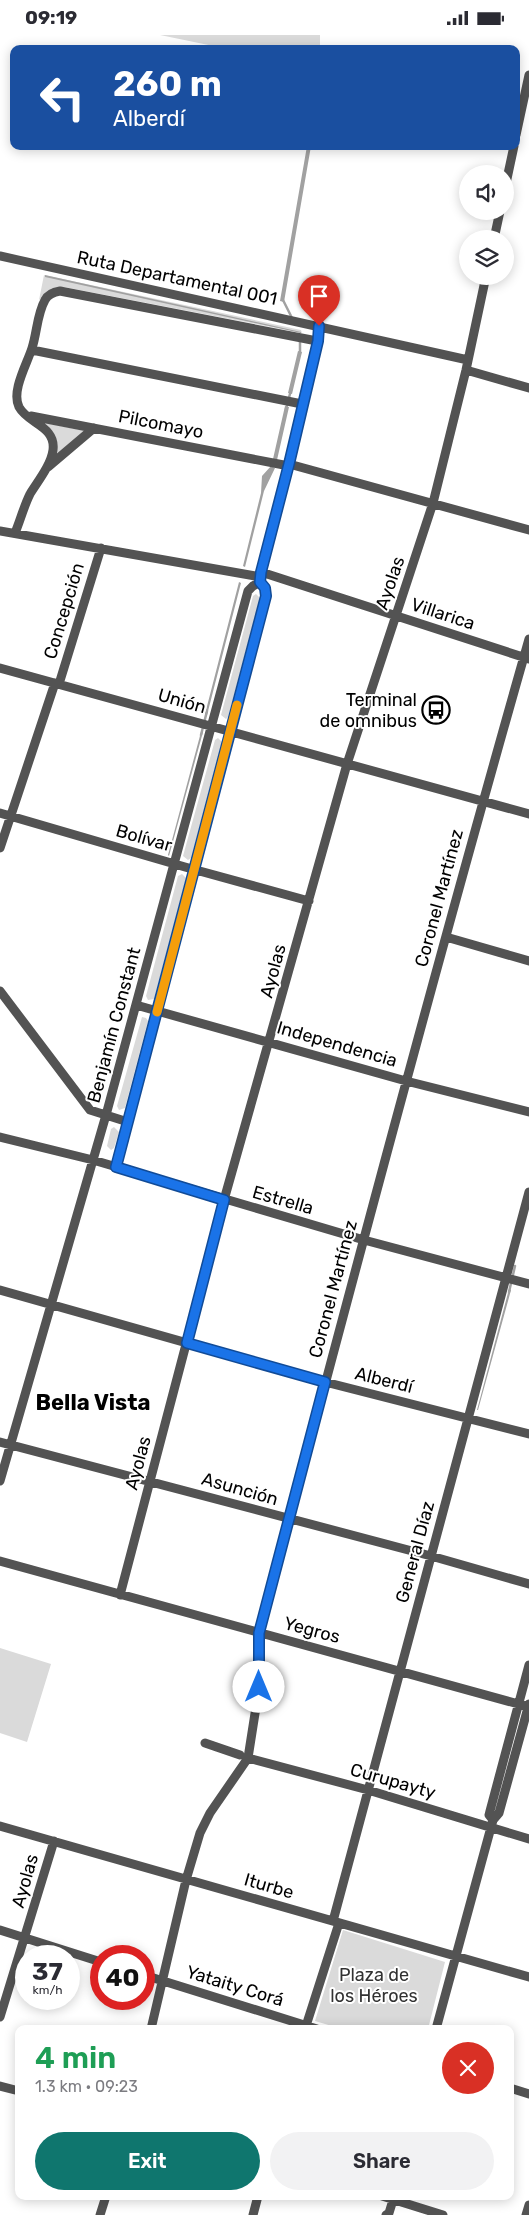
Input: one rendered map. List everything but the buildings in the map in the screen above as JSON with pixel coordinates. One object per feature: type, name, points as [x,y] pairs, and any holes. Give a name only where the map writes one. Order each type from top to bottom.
[{"type":"street","points":[[520,117],[529,75]]},
{"type":"street","points":[[510,165],[513,150]]},
{"type":"street","name":"Ruta Departamental 001","points":[[0,256],[468,360]]},
{"type":"street","points":[[468,360],[484,285]]},
{"type":"street","points":[[15,533],[29,496],[52,458],[52,439],[40,425],[20,409],[18,394],[21,375],[32,350],[45,299],[52,292],[60,291],[318,341]]},
{"type":"street","name":"Benjamín Constant","points":[[0,1481],[136,1005],[174,864],[206,725],[248,591],[261,577],[318,341],[319,326]]},
{"type":"street","points":[[32,350],[302,404]]},
{"type":"street","name":"Ayolas","points":[[120,1595],[224,1200],[347,764],[433,503],[468,360]]},
{"type":"street","points":[[466,370],[529,388]]},
{"type":"street","name":"Pilcomayo","points":[[28,416],[289,465],[529,530]]},
{"type":"street","points":[[44,470],[94,428]]},
{"type":"street","name":"Villarica","points":[[0,531],[261,577],[396,616],[526,658]]},
{"type":"street","name":"Concepción","points":[[0,848],[101,549]]},
{"type":"street","name":"Benjamín Constant","points":[[116,1167],[266,596],[261,577]]},
{"type":"street","name":"Coronel Martínez","points":[[152,2025],[186,1880],[205,1823],[244,1756],[259,1687],[259,1633],[406,1081],[482,802],[526,658],[529,639]]},
{"type":"street","name":"Unión","points":[[0,668],[529,814]]},
{"type":"street","name":"Bolívar","points":[[0,813],[194,870],[309,901]]},
{"type":"street","points":[[446,937],[529,961]]},
{"type":"street","points":[[0,991],[90,1110],[128,1121]]},
{"type":"street","name":"Independencia","points":[[136,1005],[270,1041],[406,1081],[529,1112]]},
{"type":"street","name":"Estrella","points":[[0,1137],[93,1160],[224,1200],[529,1284]]},
{"type":"street","name":"General Díaz","points":[[306,2025],[336,1922],[368,1790],[431,1556],[469,1419],[511,1279],[529,1192]]},
{"type":"street","name":"Alberdí","points":[[0,1290],[325,1382],[529,1434]]},
{"type":"street","name":"Asunción","points":[[0,1442],[289,1520],[431,1556],[529,1584]]},
{"type":"street","name":"Yegros","points":[[0,1561],[518,1705],[529,1706]]},
{"type":"street","points":[[492,1824],[489,1815],[529,1665]]},
{"type":"street","points":[[437,2025],[492,1824],[499,1813],[529,1706]]},
{"type":"street","name":"Curupayty","points":[[205,1743],[244,1756],[492,1824],[529,1839]]},
{"type":"street","name":"Iturbe","points":[[0,1826],[529,1977]]},
{"type":"street","name":"Ayolas","points":[[0,2017],[26,1938],[54,1841]]},
{"type":"street","points":[[0,1930],[90,1958]]},
{"type":"street","name":"Yataity Corá","points":[[155,1978],[299,2025]]},
{"type":"street","points":[[0,2086],[15,2090]]},
{"type":"street","points":[[514,2089],[529,2094]]},
{"type":"street","points":[[100,2215],[105,2200]]},
{"type":"street","points":[[253,2215],[257,2200]]},
{"type":"street","points":[[388,2200],[389,2214]]},
{"type":"street","points":[[394,2200],[443,2215]]},
{"type":"street","points":[[526,2215],[529,2205]]},
{"type":"green space","points":[[160,35],[320,35],[320,45],[209,45]]},
{"type":"green space","points":[[44,275],[301,330],[302,333],[64,287],[52,288],[39,300]]},
{"type":"green space","points":[[44,424],[85,431],[54,459],[57,449],[56,440],[52,432]]},
{"type":"green space","points":[[256,594],[260,598],[226,719],[221,715],[253,596]]},
{"type":"green space","points":[[218,738],[222,742],[191,858],[188,860],[183,856],[215,740]]},
{"type":"green space","points":[[182,874],[186,878],[154,999],[148,1000],[146,996],[178,876]]},
{"type":"green space","points":[[142,1017],[148,1021],[125,1108],[119,1110],[117,1106]]},
{"type":"green space","points":[[114,1127],[119,1132],[114,1148],[111,1150],[107,1146],[111,1129]]},
{"type":"green space","points":[[0,1648],[51,1664],[27,1742],[0,1733]]},
{"type":"green space","name":"Plaza de los Héroes","points":[[343,1930],[445,1962],[429,2025],[328,2025],[315,2021]]},
{"type":"shaded area","points":[[306,150],[310,150],[284,302],[280,301]]},
{"type":"shaded area","points":[[45,275],[301,332],[301,333],[45,277]]},
{"type":"shaded area","points":[[298,351],[302,352],[292,394],[288,393]]},
{"type":"shaded area","points":[[285,406],[289,407],[277,460],[273,459]]},
{"type":"shaded area","points":[[271,466],[275,468],[264,491],[245,567],[243,566],[261,493],[262,476]]},
{"type":"shaded area","points":[[239,582],[241,583],[207,715],[205,714]]},
{"type":"shaded area","points":[[201,732],[203,732],[169,856],[168,855]]},
{"type":"shaded area","points":[[509,1289],[511,1290],[477,1410]]},
{"type":"waterway","points":[[283,300],[292,318]]},
{"type":"waterway","points":[[300,339],[300,353]]},
{"type":"waterway","points":[[286,409],[291,390]]},
{"type":"waterway","points":[[201,735],[207,711]]},
{"type":"waterway","points":[[509,1292],[515,1266]]},
{"type":"slow traffic","points":[[157,1012],[237,705]]},
{"type":"place","name":"Terminal de omnibus","points":[[436,710]]},
{"type":"district","name":"Bella Vista","points":[[93,1402]]},
{"type":"route","points":[[259,1687],[259,1633],[325,1382],[187,1343],[224,1200],[116,1167],[266,596],[265,588],[260,582],[261,572],[289,464],[318,341],[319,326]]}]
